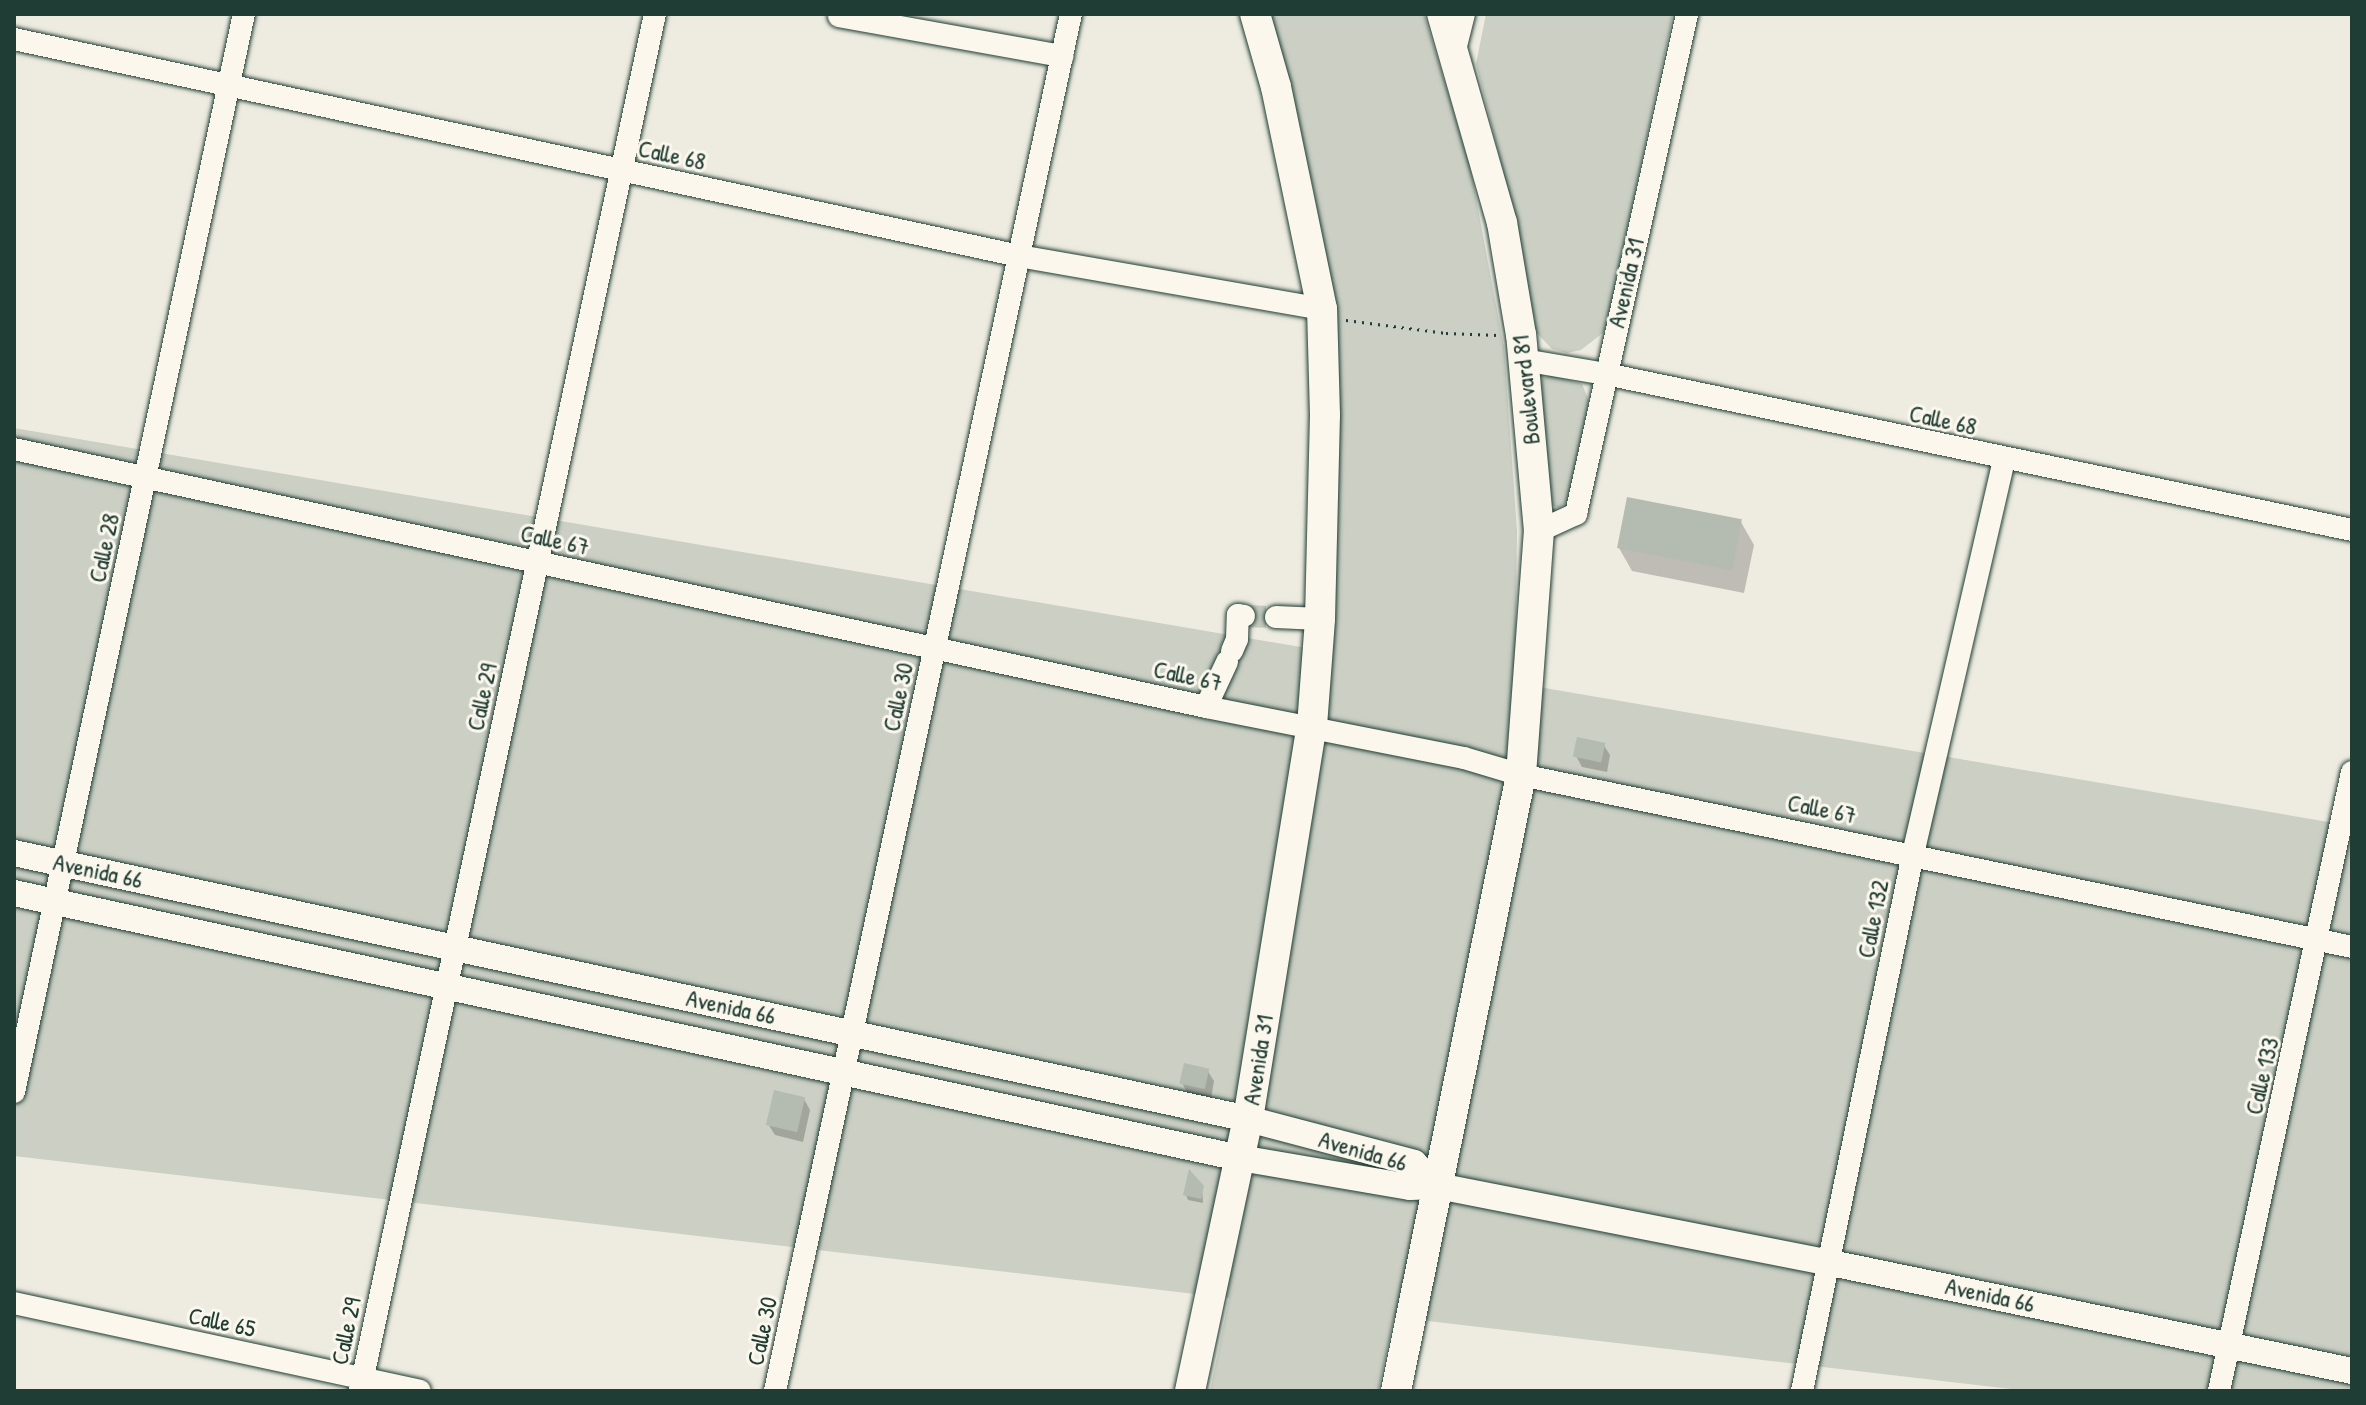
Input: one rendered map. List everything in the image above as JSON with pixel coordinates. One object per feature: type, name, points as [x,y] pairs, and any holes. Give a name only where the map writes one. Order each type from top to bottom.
[{"type":"highway","points":[[1255,14],[1276,87],[1322,312],[1325,415],[1320,619],[1312,726]]},
{"type":"highway","name":"Boulevard 81","points":[[1442,14],[1455,50],[1502,223],[1522,348],[1539,531],[1521,775]]},
{"type":"highway","name":"Avenida 31","points":[[1190,1391],[1248,1119],[1312,726]]},
{"type":"highway","points":[[1396,1391],[1521,775]]},
{"type":"main road","name":"Avenida 66","points":[[14,853],[1248,1119],[1414,1163],[1438,1186]]},
{"type":"main road","name":"Avenida 66","points":[[14,893],[1240,1158],[1410,1187],[1438,1186],[1831,1263],[2352,1371]]},
{"type":"street","name":"Calle 28","points":[[14,1092],[244,14]]},
{"type":"street","name":"Calle 29","points":[[362,1385],[655,14]]},
{"type":"street","name":"Calle 30","points":[[775,1391],[1071,14]]},
{"type":"street","points":[[1455,50],[1464,14]]},
{"type":"street","name":"Avenida 31","points":[[1539,531],[1576,514],[1687,14]]},
{"type":"street","points":[[839,16],[1062,56]]},
{"type":"street","name":"Calle 68","points":[[14,39],[1019,256],[1322,312]]},
{"type":"street","name":"Calle 68","points":[[1522,348],[1606,374],[2352,530]]},
{"type":"street","name":"Calle 67","points":[[14,449],[1206,707],[1464,758],[1521,775],[2352,947]]},
{"type":"street","name":"Calle 132","points":[[1802,1391],[1831,1263],[1913,854],[2004,459]]},
{"type":"street","points":[[1206,707],[1237,639],[1238,615],[1244,616]]},
{"type":"street","points":[[1276,617],[1320,619]]},
{"type":"street","name":"Calle 133","points":[[2219,1391],[2352,772]]},
{"type":"street","name":"Calle 65","points":[[14,1303],[362,1385],[420,1391]]},
{"type":"path","points":[[1322,312],[1522,348]]},
{"type":"shaded area","points":[[1268,14],[1424,14],[1470,166],[1504,347],[1517,531],[1515,683],[2352,826],[2352,1391],[2028,1391],[1394,1317],[1378,1391],[1210,1391],[1229,1298],[14,1156],[14,428],[1330,652],[1337,339],[1313,187]]},
{"type":"shaded area","points":[[1486,14],[1673,14],[1608,319],[1604,332],[1581,350],[1567,353],[1552,349],[1532,328],[1507,186],[1476,64]]},
{"type":"shaded area","points":[[1550,375],[1582,384],[1589,401],[1568,501],[1558,508],[1551,505],[1539,387],[1542,379]]},
{"type":"building","points":[[1627,497],[1742,519],[1732,570],[1617,548]]},
{"type":"building","points":[[1577,737],[1605,743],[1601,763],[1573,757]]},
{"type":"building","points":[[1184,1063],[1209,1069],[1205,1089],[1179,1083]]},
{"type":"building","points":[[774,1090],[805,1097],[797,1132],[766,1125]]},
{"type":"building","points":[[1189,1169],[1204,1186],[1201,1199],[1183,1195]]},
{"type":"tunnel","points":[[1244,616],[1276,617]]}]
